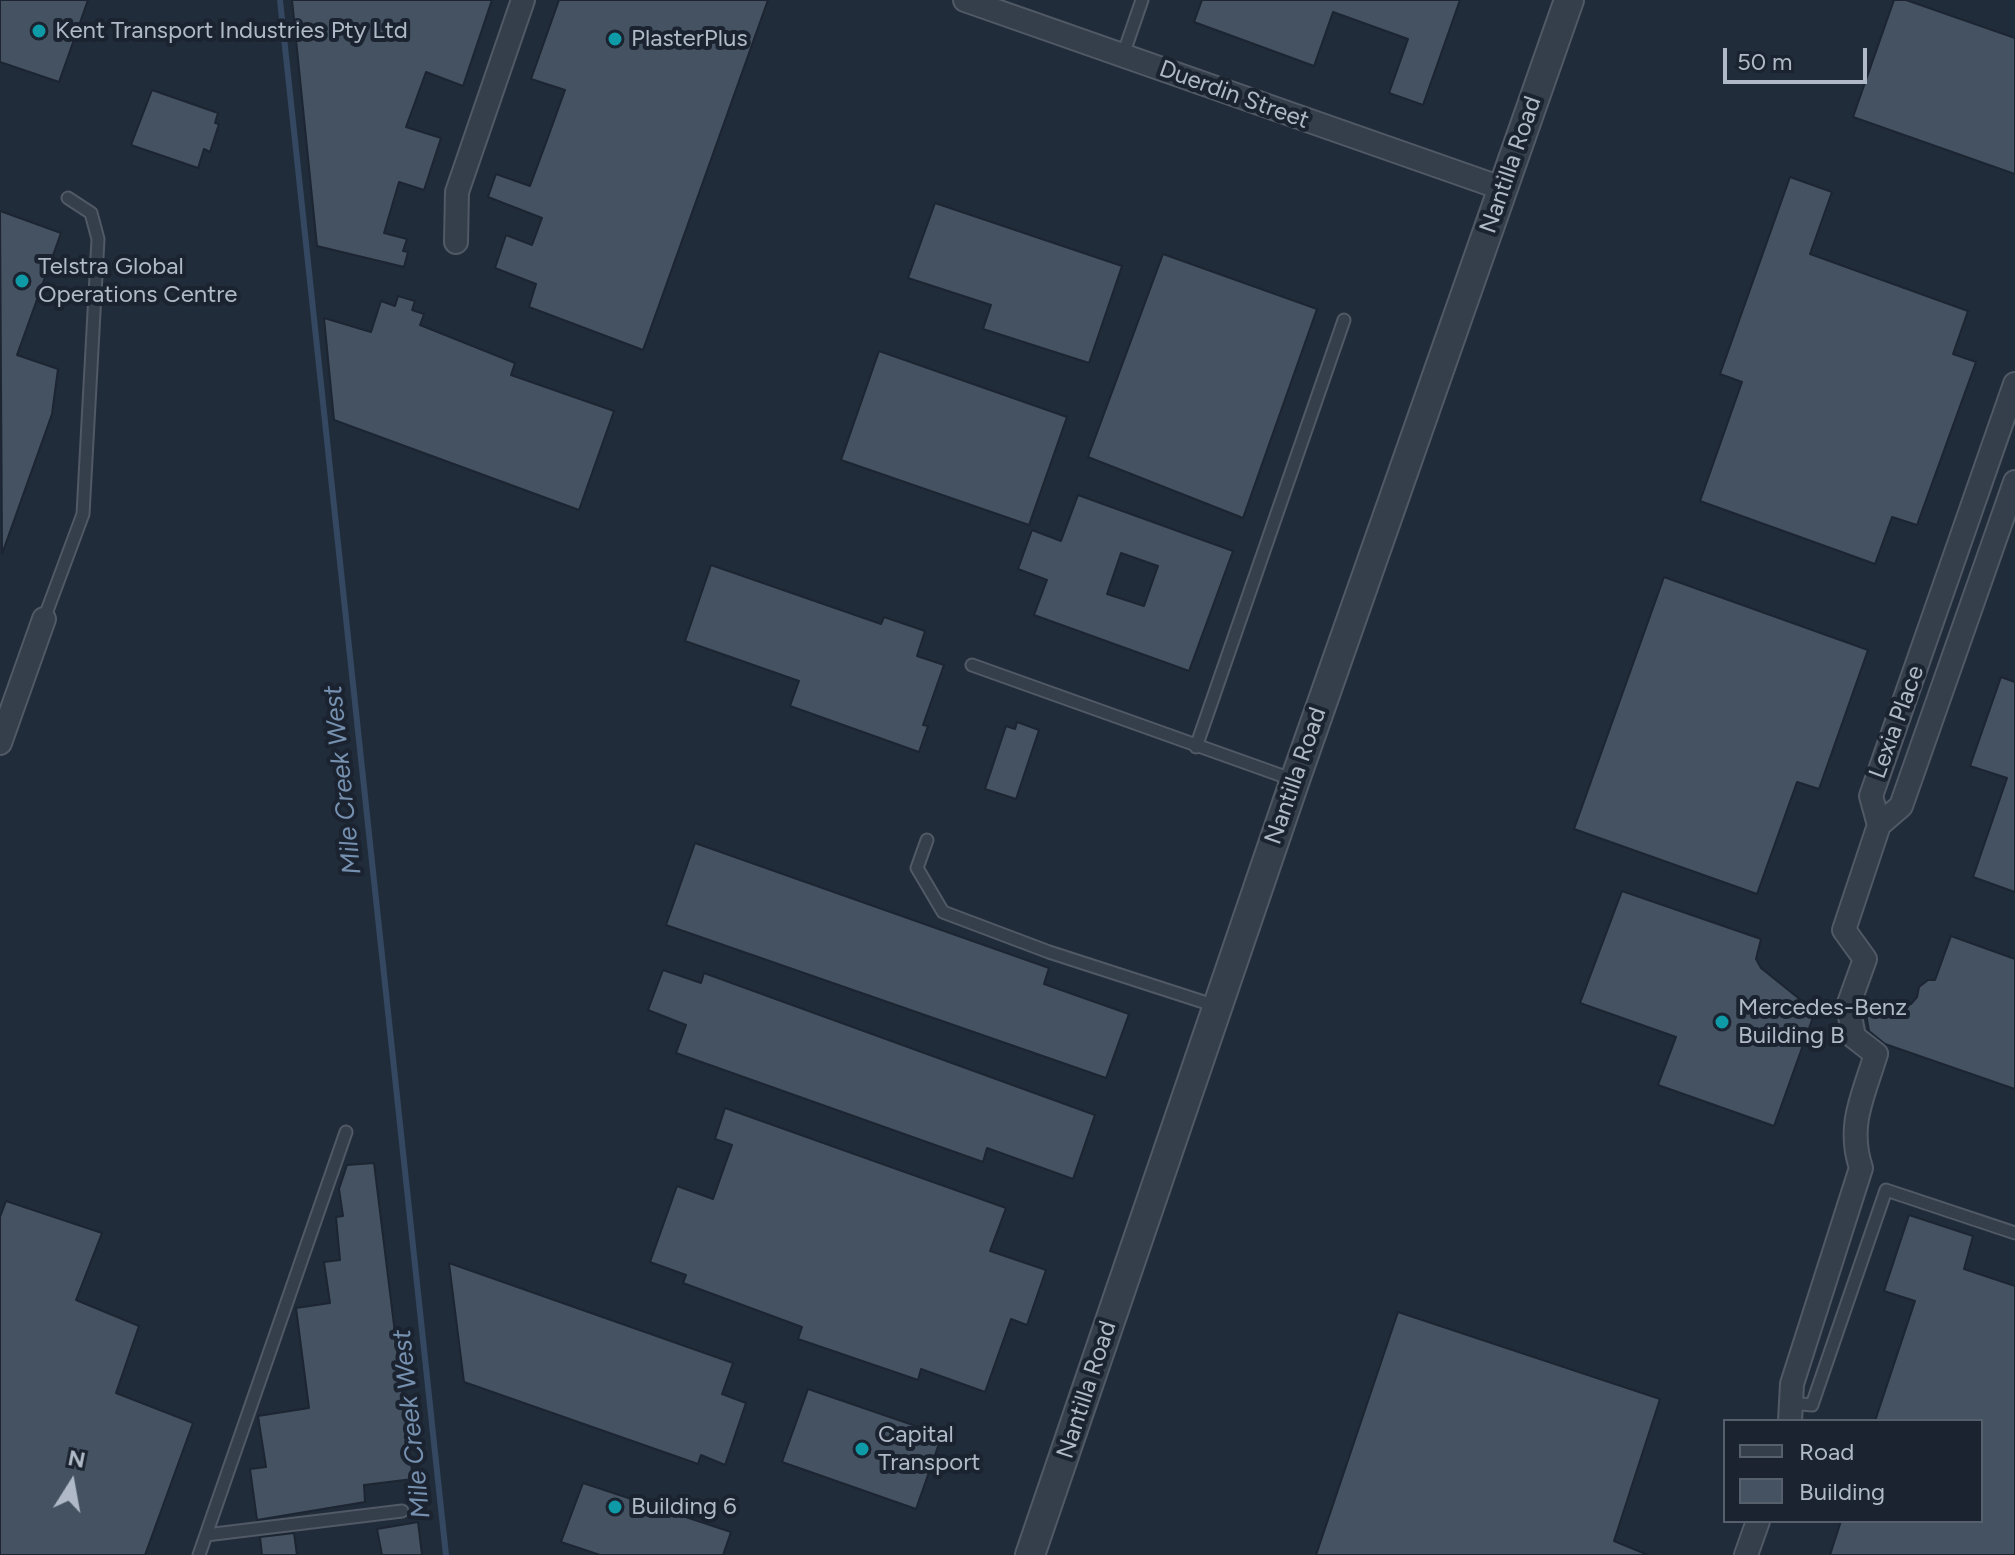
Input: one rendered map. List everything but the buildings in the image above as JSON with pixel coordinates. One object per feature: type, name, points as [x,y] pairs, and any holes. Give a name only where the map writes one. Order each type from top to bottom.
[{"type":"street","points":[[456,242],[457,192],[523,0]]},
{"type":"street","name":"Duerdin Street","points":[[965,0],[1504,189]]},
{"type":"street","name":"Nantilla Road","points":[[1030,1555],[1295,780],[1569,0]]},
{"type":"street","name":"Lexia Place","points":[[1879,825],[1871,796],[2015,384]]},
{"type":"street","name":"Lexia Place","points":[[1790,1412],[1792,1384],[1861,1168],[1853,1144],[1853,1129],[1876,1054],[1854,1037],[1848,1006],[1865,959],[1844,930],[1879,825],[1901,806],[2013,488],[1981,484]]},
{"type":"street","points":[[0,743],[44,619]]},
{"type":"street","points":[[1933,620],[1963,630]]},
{"type":"street","points":[[1746,1555],[1757,1523]]},
{"type":"lane","points":[[1123,55],[1142,0]]},
{"type":"lane","points":[[44,619],[83,514],[98,239],[91,213],[68,198]]},
{"type":"lane","points":[[1196,747],[1344,320]]},
{"type":"lane","points":[[972,665],[1295,780]]},
{"type":"lane","points":[[927,840],[917,868],[943,912],[1049,952],[1217,1007]]},
{"type":"lane","points":[[199,1555],[346,1132]]},
{"type":"lane","points":[[1790,1412],[1812,1405],[1886,1190],[2015,1233]]},
{"type":"lane","points":[[206,1535],[402,1511]]},
{"type":"waterway","name":"Mile Creek West","points":[[280,0],[446,1555]]},
{"type":"place","name":"Kent Transport Industries Pty Ltd","points":[[39,31]]},
{"type":"place","name":"PlasterPlus","points":[[615,39]]},
{"type":"place","name":"Telstra Global Operations Centre","points":[[22,281]]},
{"type":"place","name":"Mercedes-Benz Building B","points":[[1722,1022]]},
{"type":"place","name":"Capital Transport","points":[[862,1449]]},
{"type":"place","name":"Building 6","points":[[615,1507]]}]
